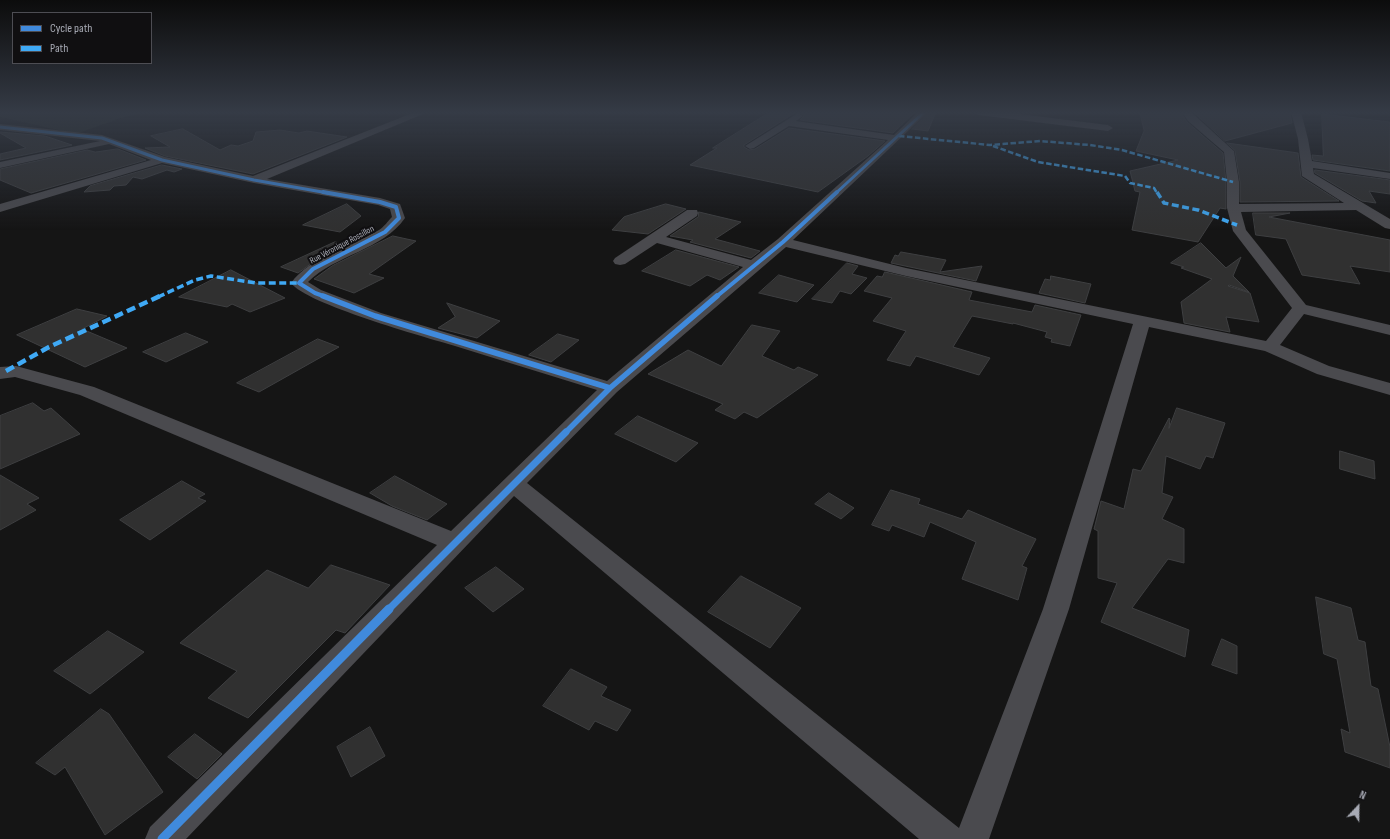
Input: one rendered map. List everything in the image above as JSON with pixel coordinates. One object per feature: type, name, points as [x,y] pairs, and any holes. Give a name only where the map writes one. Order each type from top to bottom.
[{"type":"street","points":[[0,165],[65,151]]},
{"type":"street","name":"Rue Véronique Rossillon","points":[[139,151],[162,160],[254,180],[380,202],[396,207],[399,218],[384,232],[313,269],[299,283],[315,293],[375,316],[610,388]]},
{"type":"street","points":[[254,180],[326,151]]},
{"type":"street","points":[[162,839],[455,542],[610,388],[783,242],[883,151]]},
{"type":"street","points":[[1229,151],[1233,182],[1233,208],[1240,231],[1300,308],[1390,330]]},
{"type":"street","points":[[1304,151],[1308,176],[1390,225]]},
{"type":"street","points":[[0,208],[162,160]]},
{"type":"street","points":[[1306,164],[1390,176]]},
{"type":"street","points":[[1233,208],[1310,208],[1358,206]]},
{"type":"street","points":[[620,261],[692,213]]},
{"type":"street","points":[[655,238],[754,265]]},
{"type":"street","points":[[783,242],[906,272],[1270,347],[1323,370],[1390,389]]},
{"type":"street","points":[[1270,347],[1300,308]]},
{"type":"street","points":[[972,839],[1056,609],[1142,321]]},
{"type":"street","points":[[0,373],[16,371],[87,391],[455,542]]},
{"type":"street","points":[[514,484],[946,839]]},
{"type":"building","points":[[12,151],[42,151],[0,160],[0,154]]},
{"type":"building","points":[[82,151],[123,151],[146,160],[31,193],[0,180],[0,169]]},
{"type":"building","points":[[153,151],[311,151],[253,174],[165,156]]},
{"type":"building","points":[[712,151],[873,151],[818,192],[690,165]]},
{"type":"building","points":[[1137,151],[1221,151],[1223,153],[1226,182],[1226,209],[1220,208],[1198,242],[1132,230],[1140,192],[1135,191],[1130,171],[1178,160]]},
{"type":"building","points":[[1235,151],[1285,151],[1298,153],[1301,177],[1339,201],[1240,202],[1240,182]]},
{"type":"building","points":[[1323,151],[1390,151],[1390,171],[1313,160],[1312,155],[1323,156]]},
{"type":"building","points":[[162,165],[182,169],[174,172],[167,170],[142,179],[133,177],[126,185],[114,186],[110,190],[84,192],[90,186]]},
{"type":"building","points":[[1315,170],[1390,180],[1390,194],[1369,191],[1376,203],[1362,201],[1315,173]]},
{"type":"building","points":[[347,204],[361,216],[340,232],[303,225]]},
{"type":"building","points":[[666,204],[686,209],[648,234],[612,230],[624,217]]},
{"type":"building","points":[[699,212],[741,222],[715,239],[760,251],[751,258],[690,242],[693,240],[670,236],[698,217]]},
{"type":"building","points":[[1253,213],[1290,213],[1269,217],[1390,240],[1390,272],[1350,266],[1360,284],[1302,275],[1286,239],[1256,235]]},
{"type":"building","points":[[393,236],[416,241],[369,274],[384,278],[354,293],[314,279],[332,266]]},
{"type":"building","points":[[335,242],[347,244],[319,258],[298,273],[281,267]]},
{"type":"building","points":[[1201,243],[1226,268],[1241,257],[1233,276],[1249,292],[1229,285],[1228,286],[1250,293],[1259,322],[1226,317],[1230,332],[1184,323],[1181,302],[1212,279],[1171,263]]},
{"type":"building","points":[[676,250],[739,267],[720,280],[707,275],[690,286],[642,271]]},
{"type":"building","points":[[901,252],[946,260],[940,272],[982,266],[976,281],[891,263],[895,255],[898,256]]},
{"type":"building","points":[[847,263],[858,266],[852,274],[867,278],[851,294],[840,291],[832,303],[812,299]]},
{"type":"building","points":[[231,270],[285,298],[250,312],[232,304],[227,307],[179,297]]},
{"type":"building","points":[[885,272],[972,292],[969,300],[1032,312],[1035,305],[1081,315],[1070,346],[1051,342],[1052,339],[1045,337],[1047,332],[1013,323],[972,316],[953,347],[990,358],[979,375],[916,356],[910,366],[887,360],[906,331],[873,321],[892,298],[864,291],[877,276],[882,277]]},
{"type":"building","points":[[779,275],[814,285],[797,302],[759,293]]},
{"type":"building","points":[[1051,276],[1091,284],[1085,303],[1039,293],[1045,279],[1050,280]]},
{"type":"building","points":[[447,303],[500,321],[477,338],[438,328],[455,317]]},
{"type":"building","points":[[77,309],[107,316],[82,329],[127,348],[85,367],[17,335]]},
{"type":"building","points":[[752,325],[780,331],[762,356],[794,370],[798,367],[818,375],[757,418],[744,412],[735,419],[715,410],[723,404],[648,374],[688,350],[721,366]]},
{"type":"building","points":[[186,333],[208,342],[166,362],[143,352]]},
{"type":"building","points":[[558,334],[579,340],[551,362],[529,355]]},
{"type":"building","points":[[318,339],[339,347],[259,392],[237,383]]},
{"type":"building","points":[[33,403],[44,411],[51,408],[80,434],[0,469],[0,416]]},
{"type":"building","points":[[1177,408],[1225,423],[1213,458],[1206,456],[1200,469],[1166,456],[1162,493],[1173,497],[1162,519],[1184,529],[1184,563],[1168,559],[1132,608],[1189,630],[1185,657],[1101,622],[1117,583],[1098,578],[1098,531],[1094,529],[1101,501],[1124,509],[1133,469],[1141,471],[1169,418],[1169,428]]},
{"type":"building","points":[[638,416],[698,443],[676,462],[615,434]]},
{"type":"building","points":[[1340,451],[1374,461],[1375,479],[1340,469]]},
{"type":"building","points":[[0,475],[39,498],[27,504],[36,510],[0,530]]},
{"type":"building","points":[[395,476],[447,504],[427,520],[392,506],[370,493]]},
{"type":"building","points":[[182,481],[205,494],[198,498],[206,501],[150,540],[120,520]]},
{"type":"building","points":[[891,490],[920,499],[918,504],[962,519],[968,510],[1036,539],[1022,566],[1027,568],[1018,600],[962,579],[976,542],[930,522],[924,537],[892,525],[889,531],[872,525]]},
{"type":"building","points":[[829,493],[854,508],[841,519],[815,504]]},
{"type":"building","points":[[331,565],[390,585],[345,633],[336,630],[248,718],[208,698],[237,671],[180,643],[267,570],[308,588]]},
{"type":"building","points":[[496,567],[524,589],[493,612],[465,588]]},
{"type":"building","points":[[741,576],[801,608],[770,648],[708,612]]},
{"type":"building","points":[[1316,597],[1351,608],[1358,640],[1365,642],[1371,686],[1378,689],[1390,747],[1390,768],[1345,752],[1341,729],[1350,733],[1337,659],[1324,654]]},
{"type":"building","points":[[108,631],[144,652],[90,694],[54,671]]},
{"type":"building","points":[[1222,639],[1237,646],[1237,674],[1212,665]]},
{"type":"building","points":[[571,669],[607,687],[601,696],[631,710],[617,731],[595,721],[589,730],[543,706]]},
{"type":"building","points":[[101,709],[109,714],[163,792],[105,835],[65,767],[55,775],[36,763]]},
{"type":"building","points":[[370,727],[385,756],[351,777],[337,747]]},
{"type":"building","points":[[195,734],[222,754],[197,779],[168,757]]},
{"type":"marked path","points":[[1007,151],[1038,162],[1125,176],[1130,183],[1154,188],[1164,203],[1198,210],[1237,225]]},
{"type":"marked path","points":[[1126,151],[1233,182]]},
{"type":"marked path","points":[[6,371],[49,347],[195,280],[211,276],[256,283],[299,283]]},
{"type":"cycle path","points":[[138,151],[162,160],[254,180],[380,202],[396,207],[399,218],[385,232],[313,269],[299,283],[315,293],[375,316],[610,388]]},
{"type":"cycle path","points":[[162,839],[455,542],[610,388],[783,242],[882,151]]}]
